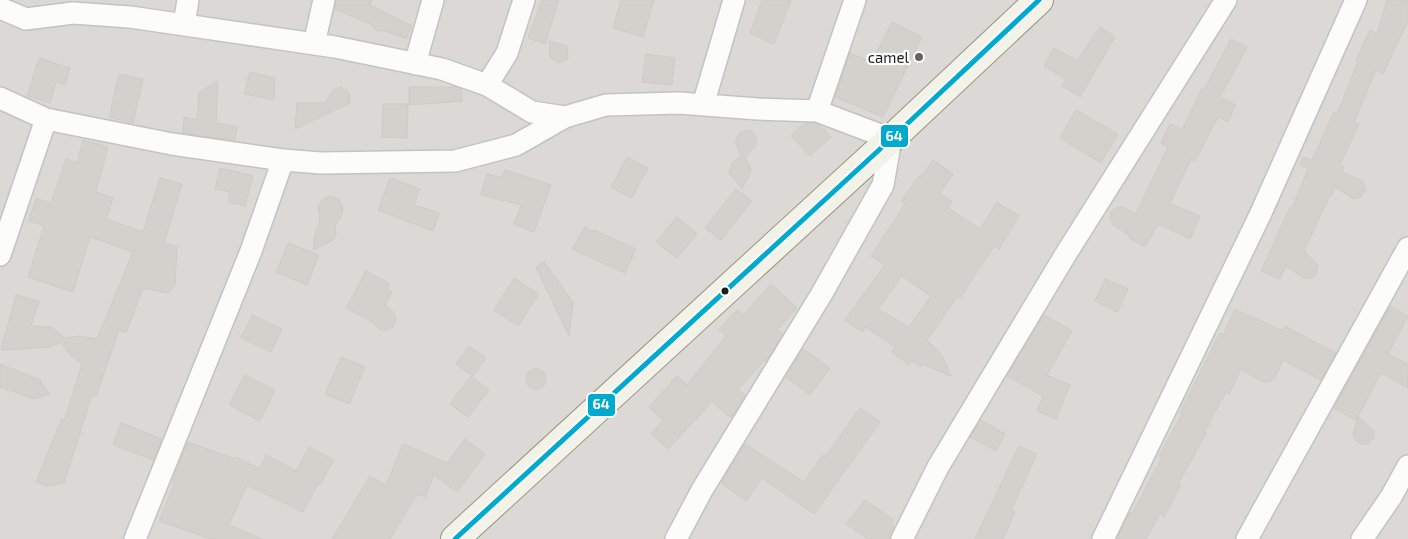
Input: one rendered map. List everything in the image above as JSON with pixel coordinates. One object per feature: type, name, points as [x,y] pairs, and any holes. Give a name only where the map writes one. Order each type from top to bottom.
[{"type":"main road","points":[[455,539],[891,139],[1039,0]]},
{"type":"street","points":[[184,24],[188,0]]},
{"type":"street","points":[[314,44],[324,0]]},
{"type":"street","points":[[415,64],[433,0]]},
{"type":"street","points":[[488,85],[507,53],[524,0]]},
{"type":"street","points":[[703,105],[734,0]]},
{"type":"street","points":[[817,110],[855,0]]},
{"type":"street","points":[[902,539],[938,467],[968,416],[1064,257],[1226,0]]},
{"type":"street","points":[[1103,539],[1260,215],[1356,0]]},
{"type":"street","points":[[0,8],[26,19],[71,6],[130,17],[314,44],[442,69],[488,85],[532,112],[565,117]]},
{"type":"street","points":[[0,98],[46,119],[172,144],[283,160],[339,163],[455,161],[516,144],[565,117],[606,105],[679,103],[758,109],[817,110],[891,139],[883,186],[821,295],[702,490],[676,539]]},
{"type":"street","points":[[0,255],[46,119]]},
{"type":"street","points":[[135,539],[250,251],[283,160]]},
{"type":"street","points":[[1247,539],[1408,248]]},
{"type":"street","points":[[1362,539],[1392,497],[1408,466]]},
{"type":"shaded area","points":[[0,0],[1408,0],[1408,539],[0,539]]},
{"type":"building","points":[[336,0],[372,0],[370,5],[412,26],[406,39],[386,31],[377,31],[370,24],[335,9]]},
{"type":"building","points":[[542,0],[559,0],[545,44],[528,38]]},
{"type":"building","points":[[621,0],[654,0],[643,37],[613,28]]},
{"type":"building","points":[[762,0],[791,0],[774,44],[750,33]]},
{"type":"building","points":[[1387,0],[1408,0],[1408,21],[1383,74],[1376,70],[1354,122],[1359,124],[1340,165],[1344,167],[1342,172],[1363,181],[1365,191],[1361,197],[1354,199],[1335,187],[1332,196],[1330,195],[1304,251],[1318,265],[1316,275],[1310,279],[1303,278],[1286,266],[1280,279],[1261,271],[1290,207],[1292,208],[1308,169],[1300,164],[1303,157],[1312,160],[1334,112],[1337,114],[1358,62],[1356,61],[1370,30],[1377,34]]},
{"type":"building","points":[[892,22],[922,37],[883,117],[835,97],[850,53],[872,62]]},
{"type":"building","points":[[1100,27],[1115,37],[1080,97],[1062,86],[1066,79],[1044,66],[1054,48],[1077,61]]},
{"type":"building","points":[[1231,39],[1247,47],[1220,97],[1236,105],[1228,122],[1218,117],[1195,161],[1191,159],[1170,204],[1200,216],[1190,239],[1158,224],[1145,247],[1113,225],[1110,219],[1111,212],[1116,208],[1123,207],[1136,214],[1168,147],[1161,143],[1170,124],[1182,130],[1202,89],[1204,90]]},
{"type":"building","points":[[549,41],[567,46],[568,59],[557,63],[550,57]]},
{"type":"building","points":[[646,54],[675,58],[672,85],[642,82]]},
{"type":"building","points":[[39,58],[70,68],[65,85],[56,82],[50,103],[27,96]]},
{"type":"building","points":[[250,72],[275,78],[274,100],[244,94]]},
{"type":"building","points":[[119,74],[143,79],[133,123],[109,117]]},
{"type":"building","points":[[218,81],[216,123],[237,127],[235,140],[183,133],[184,117],[197,120],[199,92]]},
{"type":"building","points":[[342,87],[349,93],[350,99],[348,103],[350,103],[295,129],[297,103],[325,103],[333,90]]},
{"type":"building","points":[[409,87],[456,87],[461,89],[462,101],[409,105]]},
{"type":"building","points":[[383,104],[408,104],[407,138],[382,137]]},
{"type":"building","points":[[1076,110],[1118,134],[1101,163],[1060,138]]},
{"type":"building","points":[[805,123],[815,123],[821,126],[831,137],[810,156],[791,136]]},
{"type":"building","points":[[745,130],[752,132],[757,139],[755,147],[745,157],[751,170],[742,189],[729,173],[732,163],[741,156],[736,139],[739,133]]},
{"type":"building","points":[[83,140],[108,147],[96,192],[113,198],[106,219],[143,232],[160,178],[182,184],[164,243],[177,247],[175,286],[168,293],[143,288],[126,333],[119,330],[96,396],[92,395],[64,483],[47,486],[36,482],[62,418],[64,422],[82,364],[69,354],[61,342],[51,347],[1,350],[16,295],[39,301],[31,326],[51,327],[65,338],[77,336],[97,339],[133,252],[90,237],[73,292],[28,277],[44,226],[29,221],[36,198],[51,203],[66,159],[77,163]]},
{"type":"building","points":[[627,157],[648,168],[632,198],[611,187]]},
{"type":"building","points":[[933,160],[953,174],[940,193],[952,202],[948,208],[980,229],[997,202],[1019,216],[999,249],[994,246],[960,298],[957,297],[927,340],[942,355],[951,376],[922,364],[921,367],[912,361],[909,365],[892,352],[895,347],[866,327],[862,332],[845,320],[885,265],[871,256],[905,204],[901,201],[919,176],[921,177]],"holes":[[[902,276],[931,296],[909,327],[878,309]]]},
{"type":"building","points":[[220,168],[253,176],[245,206],[228,202],[230,192],[215,189]]},
{"type":"building","points":[[505,170],[551,185],[534,232],[514,224],[521,205],[481,195],[487,174],[502,178]]},
{"type":"building","points":[[390,178],[420,189],[414,205],[439,213],[433,231],[378,210]]},
{"type":"building","points":[[736,189],[752,201],[721,240],[705,228]]},
{"type":"building","points":[[331,196],[339,200],[343,207],[342,215],[335,226],[336,236],[332,241],[313,250],[316,230],[320,222],[318,206],[323,199]]},
{"type":"building","points":[[677,217],[697,234],[677,258],[656,242]]},
{"type":"building","points":[[585,227],[636,249],[625,273],[572,249]]},
{"type":"building","points":[[288,243],[319,255],[307,285],[276,272]]},
{"type":"building","points":[[544,262],[573,302],[569,336],[536,267]]},
{"type":"building","points":[[366,271],[389,283],[387,288],[392,292],[385,305],[394,313],[396,320],[393,327],[387,330],[380,330],[371,321],[346,308]]},
{"type":"building","points":[[514,278],[539,294],[518,326],[494,310]]},
{"type":"building","points":[[1105,279],[1128,289],[1117,312],[1095,301]]},
{"type":"building","points":[[771,284],[797,308],[777,330],[783,334],[765,362],[738,389],[745,395],[731,418],[712,402],[668,449],[651,434],[663,420],[649,407],[677,376],[687,385],[726,336],[719,329],[737,310],[743,315]]},
{"type":"building","points":[[1390,306],[1408,316],[1388,354],[1408,364],[1408,388],[1381,373],[1356,420],[1334,408]]},
{"type":"building","points":[[1235,309],[1283,331],[1285,326],[1336,353],[1321,380],[1283,360],[1275,378],[1269,382],[1263,382],[1241,369],[1229,394],[1226,392],[1204,432],[1206,433],[1178,484],[1181,485],[1164,517],[1160,514],[1146,539],[1117,539],[1127,517],[1130,512],[1132,514],[1162,458],[1159,456],[1182,414],[1180,413],[1220,333],[1223,335]]},
{"type":"building","points":[[252,315],[282,329],[271,352],[241,338]]},
{"type":"building","points":[[1044,315],[1072,331],[1047,375],[1070,385],[1056,419],[1037,411],[1043,396],[1007,376]]},
{"type":"building","points":[[469,346],[486,358],[473,376],[456,364]]},
{"type":"building","points":[[803,349],[830,368],[810,395],[786,377]]},
{"type":"building","points":[[341,357],[365,367],[349,404],[325,394]]},
{"type":"building","points":[[0,364],[40,380],[49,394],[34,399],[0,387]]},
{"type":"building","points":[[536,369],[543,372],[546,379],[543,386],[536,389],[529,386],[526,379],[529,372]]},
{"type":"building","points":[[245,375],[275,390],[260,421],[229,405]]},
{"type":"building","points":[[471,376],[489,390],[468,417],[450,404]]},
{"type":"building","points":[[860,408],[880,422],[814,514],[762,478],[746,501],[721,483],[745,444],[804,482],[823,455],[825,457]]},
{"type":"building","points":[[1358,416],[1374,431],[1374,438],[1367,445],[1357,442],[1353,436]]},
{"type":"building","points":[[981,420],[1005,434],[996,451],[970,437]]},
{"type":"building","points":[[121,423],[162,439],[153,460],[113,445]]},
{"type":"building","points":[[465,439],[485,454],[457,492],[434,475],[425,497],[417,494],[390,539],[332,539],[370,476],[386,485],[403,444],[447,463]]},
{"type":"building","points":[[188,442],[235,459],[236,457],[260,469],[266,455],[296,471],[309,447],[334,460],[303,512],[247,485],[229,525],[262,539],[211,539],[159,521]]},
{"type":"building","points":[[1019,446],[1037,454],[1011,510],[1015,512],[1003,539],[975,539]]},
{"type":"building","points":[[865,500],[894,520],[891,525],[894,527],[890,539],[868,539],[846,524]]},
{"type":"transit line","name":"64","points":[[455,539],[891,139],[1039,0]]},
{"type":"place","name":"camel","points":[[919,57]]}]
